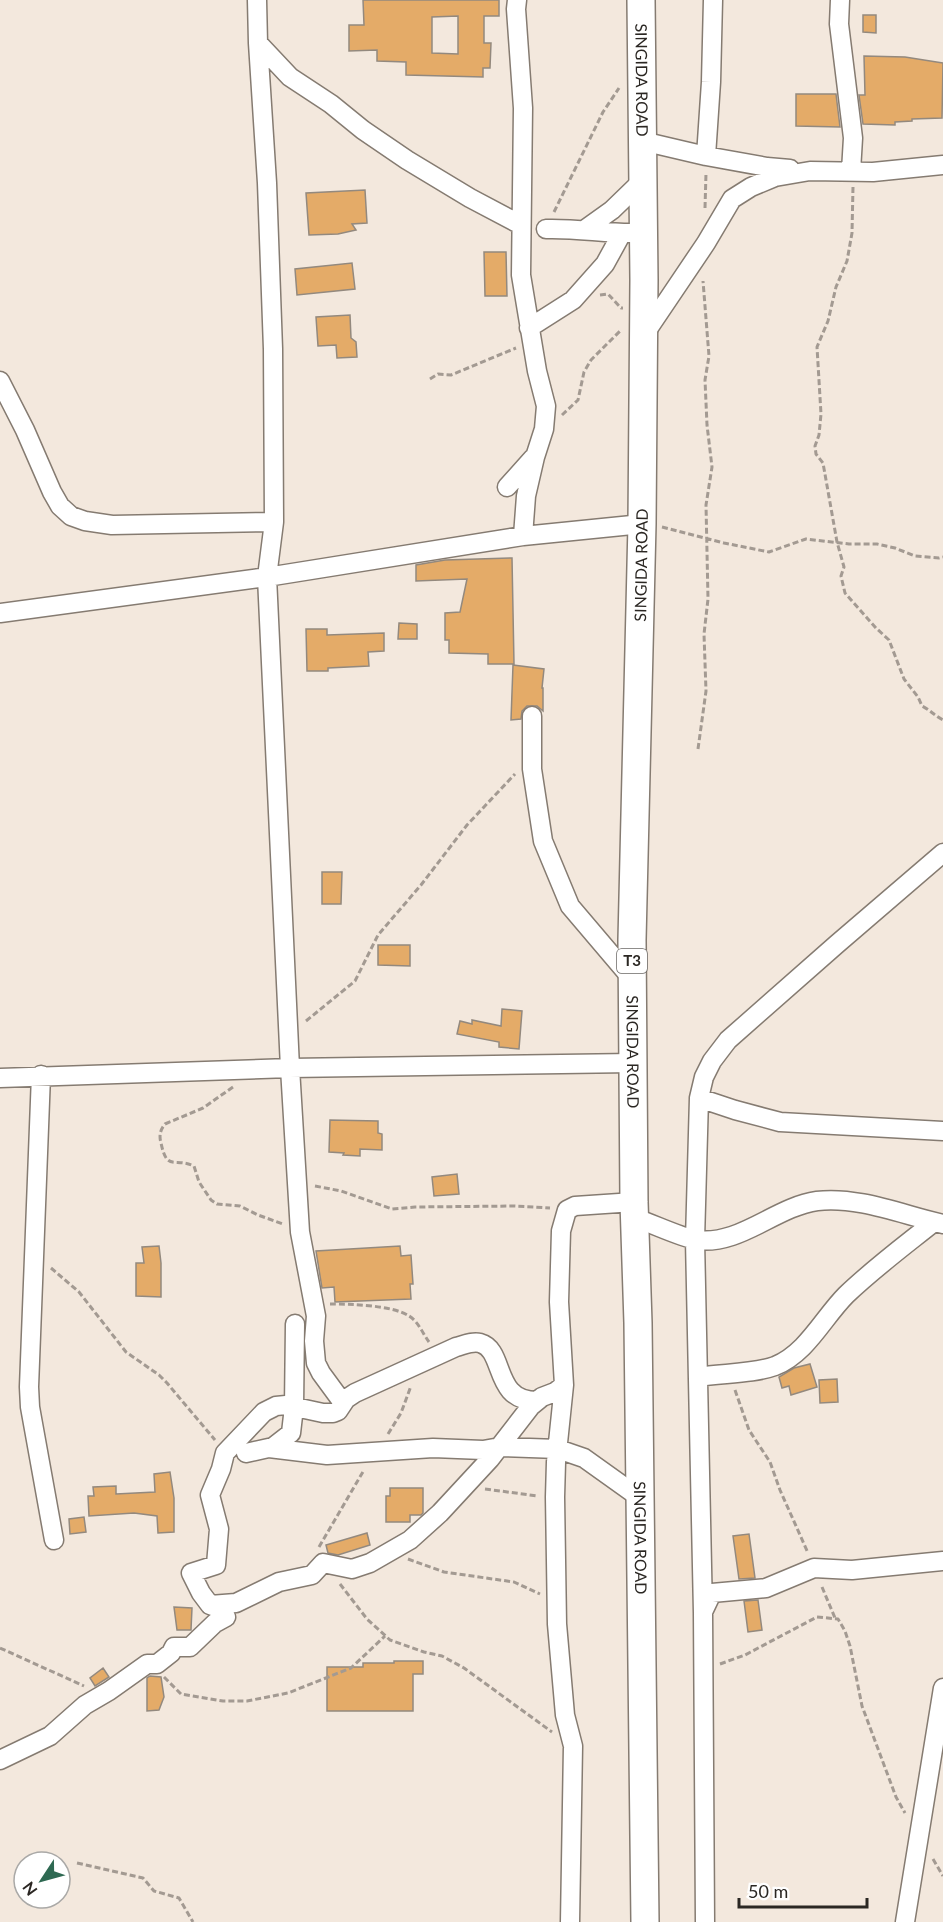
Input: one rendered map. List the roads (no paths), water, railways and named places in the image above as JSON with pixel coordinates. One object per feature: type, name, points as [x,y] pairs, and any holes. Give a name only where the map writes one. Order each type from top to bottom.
[{"type":"highway","name":"SINGIDA ROAD","points":[[641,0],[643,180],[632,233],[643,324],[633,1063],[645,1922]]},
{"type":"street","points":[[257,0],[268,195],[273,349],[274,522],[267,577],[288,1035],[300,1232],[316,1316],[314,1341],[316,1363],[343,1403]]},
{"type":"street","points":[[517,0],[522,108],[521,275],[530,335],[546,406],[544,429],[526,496],[524,536]]},
{"type":"street","points":[[706,156],[713,0]]},
{"type":"street","points":[[840,0],[839,24],[853,138],[851,171]]},
{"type":"street","points":[[258,43],[290,77],[331,104],[363,130],[461,193],[521,225]]},
{"type":"street","points":[[642,141],[767,167],[810,171],[873,172],[943,165]]},
{"type":"street","points":[[643,324],[706,243],[732,199],[775,177],[810,171]]},
{"type":"street","points":[[584,230],[612,210],[643,180]]},
{"type":"street","points":[[546,229],[632,233]]},
{"type":"street","points":[[530,335],[573,300],[632,233]]},
{"type":"street","points":[[0,381],[25,430],[52,492],[60,506],[71,516],[85,521],[112,525],[274,522]]},
{"type":"street","points":[[507,487],[535,457]]},
{"type":"street","points":[[0,613],[267,577],[524,536],[642,524]]},
{"type":"street","points":[[532,716],[532,769],[543,841],[570,906],[633,979]]},
{"type":"street","points":[[705,1922],[703,1613],[695,1240],[699,1098],[711,1061],[728,1040],[943,853]]},
{"type":"street","points":[[0,1078],[290,1068],[633,1063]]},
{"type":"street","points":[[41,1075],[29,1358],[30,1407],[54,1540]]},
{"type":"street","points":[[699,1098],[780,1122],[943,1131]]},
{"type":"street","points":[[570,1922],[573,1746],[565,1715],[556,1598],[555,1497],[564,1385],[559,1302],[561,1231],[567,1210],[583,1205],[635,1210],[695,1240],[718,1240],[752,1228],[800,1205],[837,1200],[938,1223]]},
{"type":"street","points":[[698,1377],[763,1370],[777,1365],[807,1343],[844,1297],[938,1223]]},
{"type":"street","points":[[246,1453],[273,1447],[291,1433],[294,1407],[295,1324]]},
{"type":"street","points":[[0,1760],[50,1736],[85,1705],[147,1664],[157,1664],[171,1653],[174,1647],[190,1647],[215,1623],[226,1617],[221,1609],[210,1605],[191,1573],[216,1565],[219,1529],[210,1495],[225,1453],[264,1412],[276,1406],[286,1405],[333,1413],[338,1411],[354,1393],[473,1342],[481,1343],[491,1351],[501,1376],[514,1395],[523,1400],[537,1401]]},
{"type":"street","points":[[210,1605],[236,1603],[279,1582],[312,1575],[323,1563],[352,1569],[392,1552],[423,1530],[466,1485],[500,1447],[531,1406],[564,1385]]},
{"type":"street","points":[[268,1448],[327,1455],[433,1448],[558,1449],[584,1458],[640,1498]]},
{"type":"street","points":[[703,1613],[712,1593],[766,1588],[814,1568],[852,1570],[943,1561]]},
{"type":"street","points":[[905,1922],[943,1688]]}]
